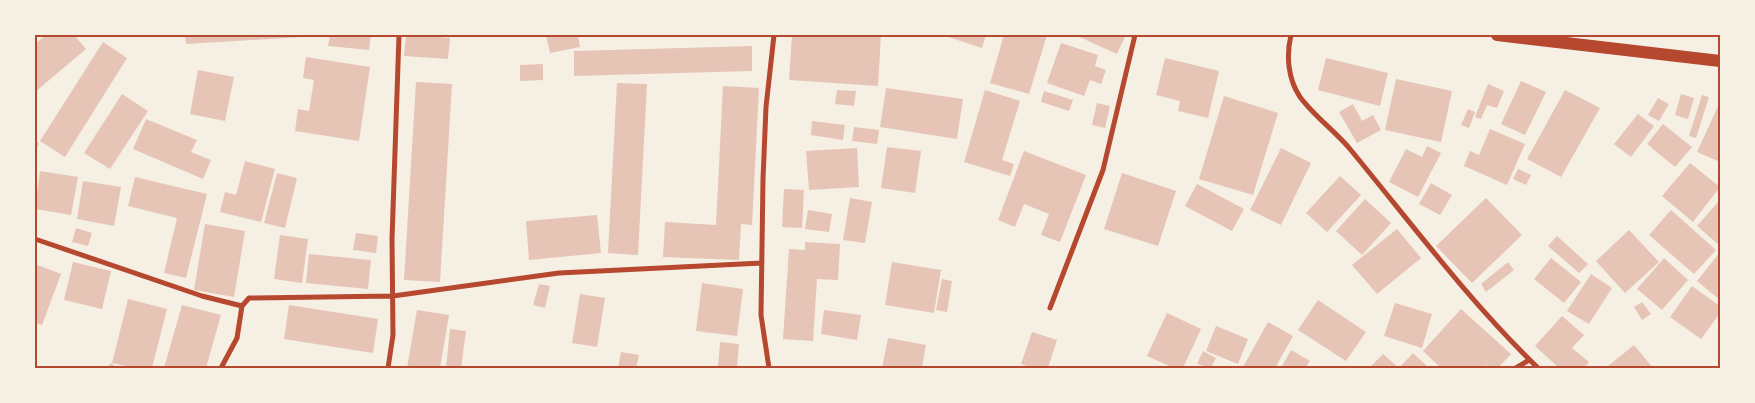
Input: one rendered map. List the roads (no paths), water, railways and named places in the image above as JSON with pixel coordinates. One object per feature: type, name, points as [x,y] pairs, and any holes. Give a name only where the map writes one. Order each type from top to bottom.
[{"type":"main road","points":[[1497,35],[1720,61]]},
{"type":"street","points":[[388,368],[393,335],[392,239],[399,35]]},
{"type":"street","points":[[769,368],[761,315],[766,116],[774,35]]},
{"type":"street","points":[[1050,308],[1103,170],[1135,35]]},
{"type":"street","points":[[1290,35],[1288,48],[1289,73],[1300,96],[1349,147],[1428,247],[1538,368]]},
{"type":"street","points":[[35,239],[202,296],[242,306]]},
{"type":"street","points":[[220,368],[237,338],[242,306],[249,298],[393,296],[559,272],[762,263]]},
{"type":"street","points":[[1516,368],[1529,360]]}]
